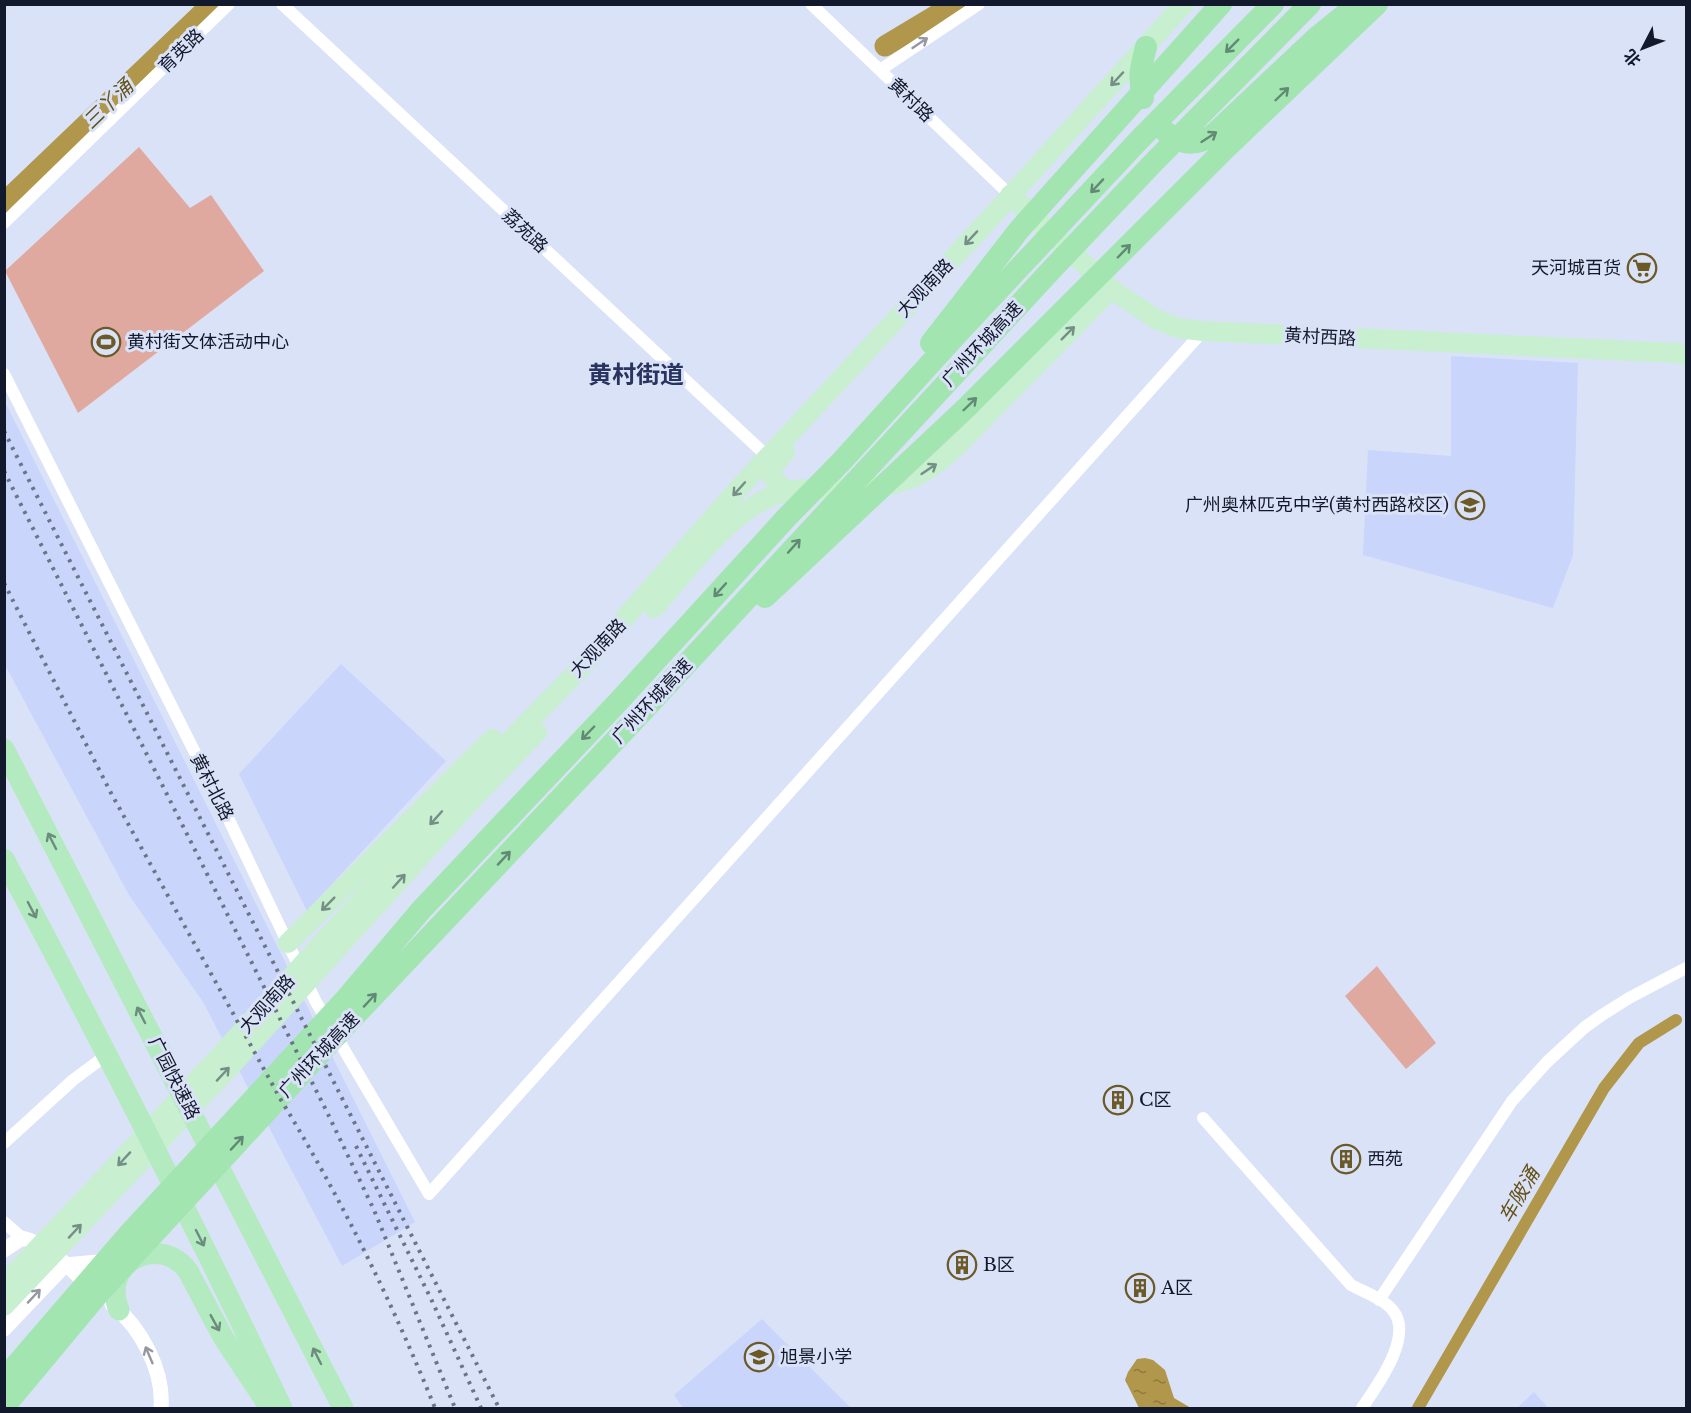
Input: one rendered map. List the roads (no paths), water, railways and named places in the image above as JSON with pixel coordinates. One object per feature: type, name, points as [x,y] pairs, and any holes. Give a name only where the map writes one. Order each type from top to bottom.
[{"type":"highway","name":"广州环城高速","points":[[4,1378],[129,1234],[344,1001],[422,909],[619,701],[787,517],[1140,139],[1273,4]]},
{"type":"highway","name":"广州环城高速","points":[[6,1408],[77,1318],[127,1263],[1054,267],[1310,4]]},
{"type":"highway","points":[[1146,47],[1139,83],[1149,114],[1170,135],[1182,142],[1194,144],[1214,134],[1317,37],[1358,4]]},
{"type":"highway","points":[[680,671],[810,557],[965,409],[1225,149],[1377,4]]},
{"type":"highway","points":[[840,462],[1019,230],[1218,7]]},
{"type":"highway","name":"广园快速路","points":[[4,749],[344,1408]]},
{"type":"highway","points":[[4,859],[108,1054],[282,1408]]},
{"type":"highway","points":[[119,1310],[115,1300],[114,1284],[127,1263],[148,1254],[160,1254],[183,1264],[223,1337],[270,1408]]},
{"type":"main road","name":"大观南路","points":[[4,1306],[12,1284],[222,1075],[462,789],[580,669],[768,457],[1184,4]]},
{"type":"main road","name":"黄村西路","points":[[1010,195],[1111,289],[1156,319],[1178,328],[1684,354]]},
{"type":"main road","name":"大观南路","points":[[354,920],[632,632],[726,527],[746,510],[780,493],[790,491],[892,486],[913,479],[951,451],[1111,289]]},
{"type":"main road","points":[[790,491],[779,486],[771,472],[827,403],[841,378]]},
{"type":"main road","points":[[288,943],[624,607],[641,602]]},
{"type":"street","name":"育英路","points":[[4,223],[229,4]]},
{"type":"street","name":"荔苑路","points":[[282,4],[768,457]]},
{"type":"street","name":"黄村路","points":[[812,4],[1010,195]]},
{"type":"street","points":[[880,70],[979,4]]},
{"type":"street","name":"黄村北路","points":[[4,374],[224,810],[316,1002],[429,1194],[1203,331]]},
{"type":"street","points":[[1379,1300],[1512,1101],[1547,1062],[1585,1027],[1602,1015],[1686,968]]},
{"type":"street","points":[[4,1143],[73,1080],[108,1054]]},
{"type":"street","points":[[1203,1118],[1351,1285],[1379,1300],[1394,1312],[1399,1325],[1395,1355],[1362,1408]]},
{"type":"street","points":[[4,1222],[22,1238],[32,1240],[46,1248],[119,1310],[140,1335],[150,1355],[159,1378],[162,1395],[161,1408]]},
{"type":"street","points":[[4,1250],[22,1238]]},
{"type":"street","points":[[4,1329],[65,1265],[127,1263]]},
{"type":"water","points":[[1137,1359],[1153,1360],[1165,1370],[1174,1398],[1191,1408],[1139,1408],[1125,1380]]},
{"type":"waterway","name":"三丫涌","points":[[4,203],[212,4]]},
{"type":"waterway","points":[[885,46],[955,4]]},
{"type":"waterway","name":"车陂涌","points":[[1418,1408],[1604,1088],[1639,1043],[1676,1020]]},
{"type":"railway","points":[[4,431],[499,1408]]},
{"type":"railway","points":[[4,471],[326,1110],[374,1210],[455,1408]]},
{"type":"railway","points":[[4,583],[111,793],[345,1213],[383,1290],[435,1408]]},
{"type":"railway","points":[[356,1146],[432,1301],[481,1408]]},
{"type":"place","name":"天河城百货","points":[[1642,268]]},
{"type":"place","name":"黄村街文体活动中心","points":[[106,342]]},
{"type":"place","name":"广州奥林匹克中学(黄村西路校区)","points":[[1470,505]]},
{"type":"place","name":"C区","points":[[1118,1100]]},
{"type":"place","name":"西苑","points":[[1346,1159]]},
{"type":"place","name":"B区","points":[[962,1265]]},
{"type":"place","name":"A区","points":[[1140,1288]]},
{"type":"place","name":"旭景小学","points":[[759,1357]]},
{"type":"district","name":"黄村街道","points":[[636,375]]}]
